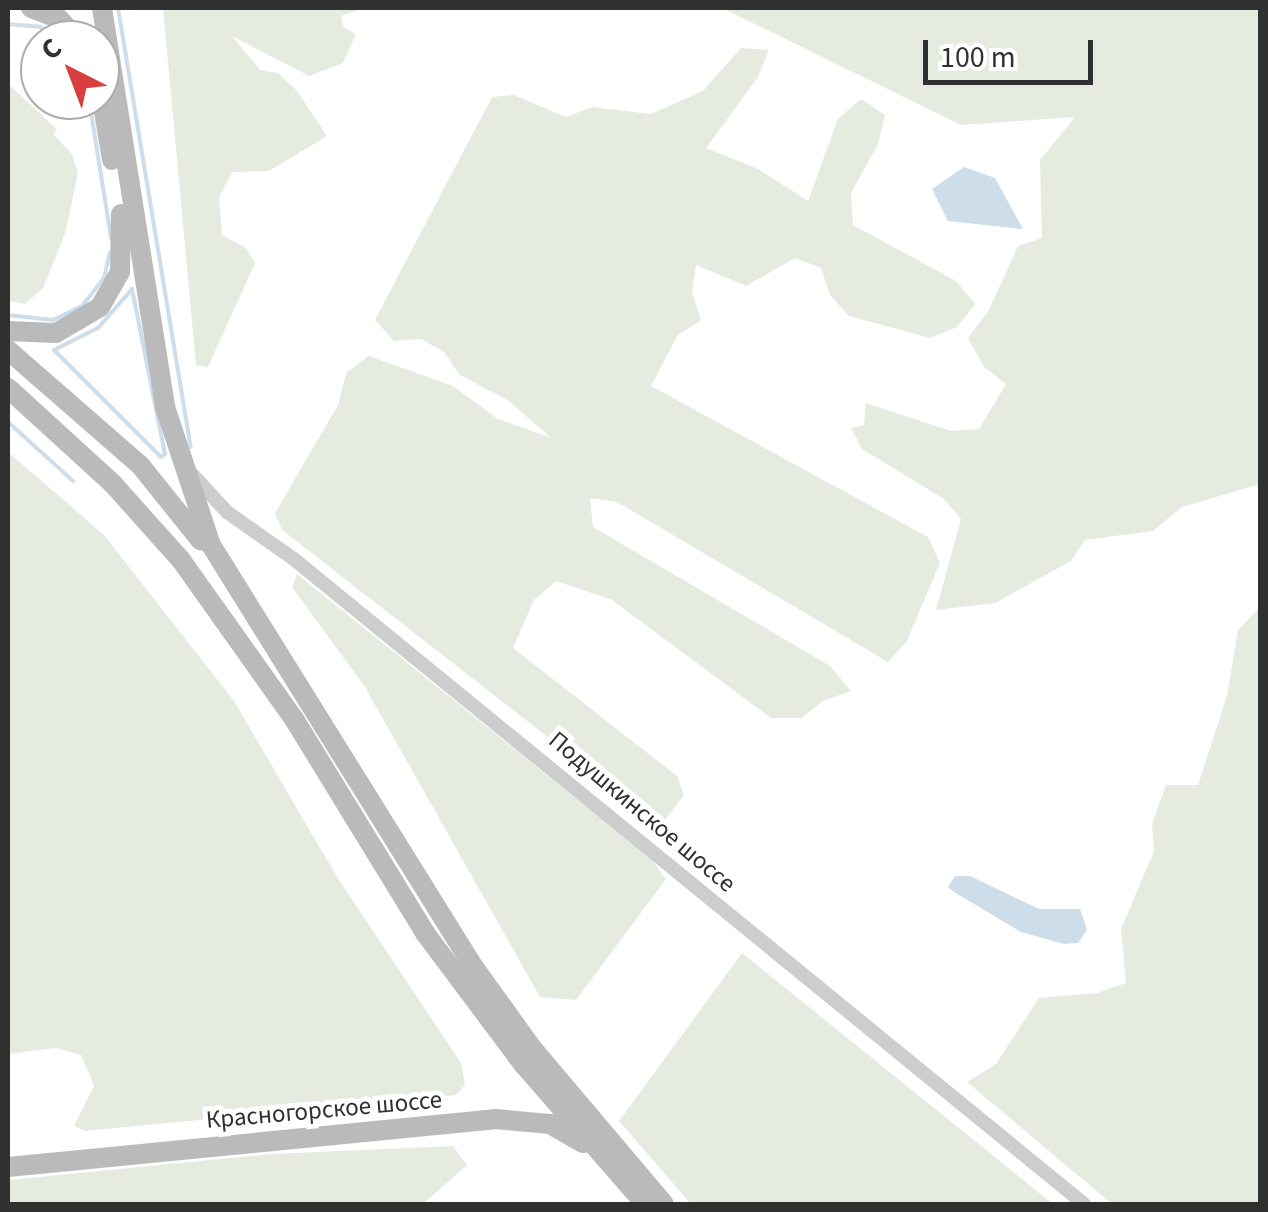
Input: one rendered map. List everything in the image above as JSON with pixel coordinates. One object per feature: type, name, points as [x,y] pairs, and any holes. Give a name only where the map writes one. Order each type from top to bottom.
[{"type":"main road","points":[[32,8],[59,20]]},
{"type":"main road","points":[[102,8],[175,451],[199,518],[234,581],[472,963],[532,1048],[664,1204]]},
{"type":"main road","points":[[8,331],[35,334],[73,326],[100,307],[116,284],[124,231],[105,120]]},
{"type":"main road","points":[[8,350],[140,465],[234,581]]},
{"type":"main road","points":[[8,388],[113,484],[181,560],[294,718],[426,933],[523,1064],[645,1204]]},
{"type":"main road","name":"Красногорское шоссе","points":[[8,1167],[514,1119],[567,1132],[624,1182]]},
{"type":"street","name":"Подушкинское шоссе","points":[[175,451],[227,512],[295,560],[1084,1204]]},
{"type":"shaded area","points":[[163,8],[364,8],[341,16],[343,27],[356,34],[343,63],[309,76],[232,36],[260,70],[278,73],[297,91],[327,136],[269,171],[232,172],[219,197],[222,235],[246,248],[255,263],[208,367],[196,365]]},
{"type":"shaded area","points":[[722,8],[1260,8],[1260,484],[1182,507],[1153,531],[1085,540],[1071,561],[995,603],[936,610],[961,519],[944,499],[862,449],[851,428],[864,425],[866,403],[951,431],[979,429],[1006,384],[984,367],[968,338],[989,310],[1018,246],[1042,238],[1040,160],[1075,117],[961,125]]},
{"type":"shaded area","points":[[741,48],[769,50],[758,77],[706,148],[758,169],[808,201],[838,119],[861,99],[885,115],[878,144],[851,193],[853,225],[956,281],[975,304],[957,327],[930,338],[849,316],[830,295],[821,268],[795,258],[746,286],[696,265],[692,293],[701,320],[677,336],[651,386],[928,537],[940,563],[907,641],[888,662],[617,502],[590,498],[593,527],[830,666],[851,691],[823,701],[801,718],[771,718],[612,600],[556,581],[534,600],[513,648],[677,776],[684,795],[661,825],[282,530],[275,513],[338,405],[346,373],[369,356],[453,386],[498,419],[551,438],[509,401],[460,375],[444,352],[421,339],[394,341],[375,320],[492,97],[514,95],[566,117],[592,107],[651,114],[703,91]]},
{"type":"shaded area","points":[[8,84],[20,95],[20,120],[47,120],[57,129],[53,134],[72,154],[78,173],[65,234],[43,288],[25,304],[8,301]]},
{"type":"shaded area","points":[[8,452],[104,535],[234,701],[337,877],[461,1063],[465,1085],[456,1095],[85,1131],[74,1126],[94,1086],[81,1055],[56,1048],[8,1054]]},
{"type":"shaded area","points":[[297,574],[651,859],[666,879],[576,1000],[540,997],[365,687],[292,587]]},
{"type":"shaded area","points":[[1260,607],[1260,1204],[1112,1204],[967,1082],[996,1064],[1039,998],[1097,993],[1126,983],[1121,929],[1154,851],[1152,824],[1166,785],[1198,785],[1227,696],[1238,630]]},
{"type":"shaded area","points":[[742,953],[1053,1204],[691,1204],[619,1121]]},
{"type":"shaded area","points":[[453,1146],[467,1165],[423,1204],[8,1204],[8,1180],[271,1154]]},
{"type":"water","points":[[964,167],[995,178],[1023,229],[948,221],[932,189]]},
{"type":"water","points":[[955,876],[970,876],[1039,909],[1080,909],[1087,930],[1078,943],[1064,944],[1021,932],[948,887]]},
{"type":"waterway","points":[[118,8],[191,447]]},
{"type":"waterway","points":[[8,24],[20,25]]},
{"type":"waterway","points":[[92,120],[111,238]]},
{"type":"waterway","points":[[8,315],[53,320],[82,306],[104,278],[110,253]]},
{"type":"waterway","points":[[132,289],[165,454],[161,457],[54,350],[98,328],[132,289]]},
{"type":"waterway","points":[[8,422],[73,481]]}]
